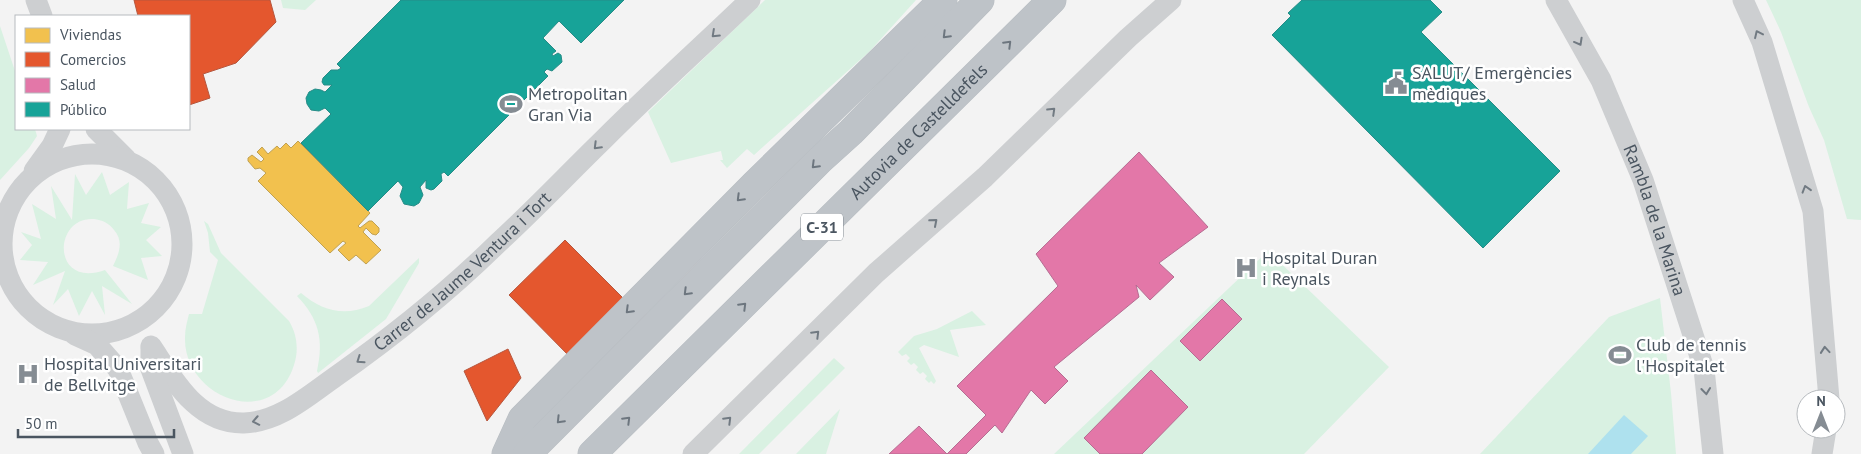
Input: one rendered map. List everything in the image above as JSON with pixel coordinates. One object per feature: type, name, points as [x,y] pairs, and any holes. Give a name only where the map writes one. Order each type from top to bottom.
[{"type":"highway","points":[[851,132],[864,77],[930,0]]},
{"type":"highway","points":[[506,454],[522,419],[742,196],[943,0]]},
{"type":"highway","name":"C-31","points":[[527,454],[820,160],[851,132],[980,0]]},
{"type":"highway","name":"Autovia de Castelldefels","points":[[592,454],[1052,0]]},
{"type":"street","points":[[36,0],[42,15]]},
{"type":"street","name":"Carrer de Jaume Ventura i Tort","points":[[152,346],[180,390],[196,406],[210,415],[244,423],[260,421],[300,402],[377,347],[472,267],[603,139],[750,0]]},
{"type":"street","points":[[693,454],[876,273],[985,177],[1128,38],[1171,0]]},
{"type":"street","name":"Rambla de la Marina","points":[[1556,0],[1600,80],[1643,180],[1704,369],[1713,454]]},
{"type":"street","points":[[1743,0],[1762,42],[1813,211],[1828,389]]},
{"type":"street","points":[[60,130],[52,146],[30,178],[15,195],[6,214],[1,238],[2,256],[8,278],[19,298],[36,316],[60,330],[97,345],[118,369],[150,450]]},
{"type":"street","points":[[73,334],[106,334],[131,327],[148,316],[163,300],[175,281],[182,255],[181,232],[176,208],[167,192],[155,178],[130,162],[97,130]]},
{"type":"street","points":[[30,178],[56,161],[78,155],[105,154],[130,162]]},
{"type":"street","points":[[163,300],[152,329],[151,369],[183,454]]},
{"type":"street","points":[[1822,454],[1824,439]]},
{"type":"green space","points":[[281,0],[316,0],[305,10],[283,8]]},
{"type":"green space","points":[[765,0],[916,0],[869,52],[754,155],[747,149],[727,168],[720,160],[723,160],[721,151],[671,163],[648,112]]},
{"type":"green space","points":[[1766,0],[1861,0],[1861,220],[1847,219],[1824,140],[1809,107],[1781,32]]},
{"type":"green space","points":[[0,26],[15,71],[15,130],[35,130],[37,136],[29,148],[0,180]]},
{"type":"green space","points":[[102,172],[110,195],[129,182],[127,209],[149,203],[141,223],[161,227],[146,240],[162,256],[141,258],[148,280],[113,266],[120,248],[117,234],[110,225],[103,221],[94,219],[80,221],[71,228],[65,239],[64,250],[67,261],[75,270],[87,273],[105,270],[132,304],[102,286],[105,315],[92,291],[79,316],[68,289],[53,305],[65,271],[33,285],[48,262],[20,260],[32,245],[21,232],[41,239],[32,204],[56,219],[51,186],[72,220],[75,174],[86,195]]},
{"type":"green space","points":[[204,221],[208,224],[221,253],[289,321],[294,331],[297,348],[294,365],[283,386],[268,397],[250,402],[231,399],[213,390],[198,377],[188,358],[185,337],[189,314],[202,314],[218,260],[210,252],[208,233]]},
{"type":"green space","points":[[1268,251],[1389,367],[1304,454],[1054,454]]},
{"type":"green space","points":[[419,258],[419,263],[386,319],[318,373],[320,340],[318,330],[310,313],[297,296],[301,293],[316,304],[333,310],[350,311],[369,306]]},
{"type":"green space","name":"Club de tennis l'Hospitalet","points":[[1660,298],[1676,454],[1480,454],[1609,317]]},
{"type":"green space","points":[[972,311],[986,325],[950,330],[959,357],[924,345],[919,348],[936,381],[934,384],[931,381],[929,383],[925,379],[927,376],[923,372],[920,374],[916,370],[918,367],[914,363],[911,365],[907,361],[910,358],[906,354],[902,356],[898,352],[914,336],[937,329]]},
{"type":"green space","points":[[834,358],[845,368],[759,454],[739,454]]},
{"type":"green space","points":[[840,409],[826,454],[796,454]]},
{"type":"water","points":[[1624,415],[1648,436],[1631,454],[1588,454]]},
{"type":"building: Viviendas","points":[[298,141],[370,213],[358,226],[360,228],[369,221],[372,221],[379,228],[379,232],[376,235],[366,228],[363,232],[381,250],[366,264],[356,255],[349,261],[338,250],[346,243],[343,241],[330,253],[258,181],[266,173],[260,168],[255,169],[248,161],[248,158],[252,155],[261,162],[264,159],[257,152],[262,147],[268,154],[277,146],[280,149],[286,143],[291,148]]},
{"type":"building: Comercios","points":[[134,0],[270,0],[276,22],[236,63],[203,74],[210,98],[190,105],[190,15],[138,15]]},
{"type":"building: Comercios","points":[[565,240],[628,303],[572,359],[509,295]]},
{"type":"building: Comercios","points":[[508,349],[521,378],[487,421],[464,371]]},
{"type":"building: Salud","points":[[1139,152],[1208,227],[1159,263],[1174,277],[1150,300],[1136,285],[1139,297],[1054,367],[1068,381],[1045,404],[1031,390],[1002,433],[995,425],[966,454],[947,454],[986,415],[957,386],[1058,286],[1036,254]]},
{"type":"building: Salud","points":[[1222,299],[1242,319],[1200,361],[1180,341]]},
{"type":"building: Salud","points":[[1151,370],[1188,407],[1142,454],[1100,454],[1084,438]]},
{"type":"building: Salud","points":[[919,426],[947,454],[889,454]]},
{"type":"building: Público","points":[[401,0],[624,0],[581,43],[559,21],[543,38],[556,51],[552,54],[553,56],[558,53],[561,55],[562,62],[552,71],[547,69],[544,72],[548,76],[448,176],[444,172],[441,174],[442,181],[434,189],[426,188],[426,180],[420,187],[423,195],[419,203],[414,206],[404,204],[400,196],[403,187],[398,181],[368,211],[301,143],[331,114],[325,108],[319,111],[311,110],[306,98],[309,92],[315,89],[325,92],[332,85],[324,85],[322,82],[323,78],[331,70],[341,68],[337,64]]},
{"type":"building: Público","name":"SALUT/ Emergències mèdiques","points":[[1302,0],[1430,0],[1442,12],[1421,32],[1560,171],[1483,248],[1272,35],[1291,16],[1288,13]]},
{"type":"place","name":"SALUT/ Emergències mèdiques","points":[[1396,83]]},
{"type":"place","name":"Metropolitan Gran Via","points":[[511,104]]},
{"type":"place","name":"Hospital Duran i Reynals","points":[[1246,268]]},
{"type":"place","name":"Club de tennis l'Hospitalet","points":[[1620,355]]},
{"type":"place","name":"Hospital Universitari de Bellvitge","points":[[28,374]]}]
